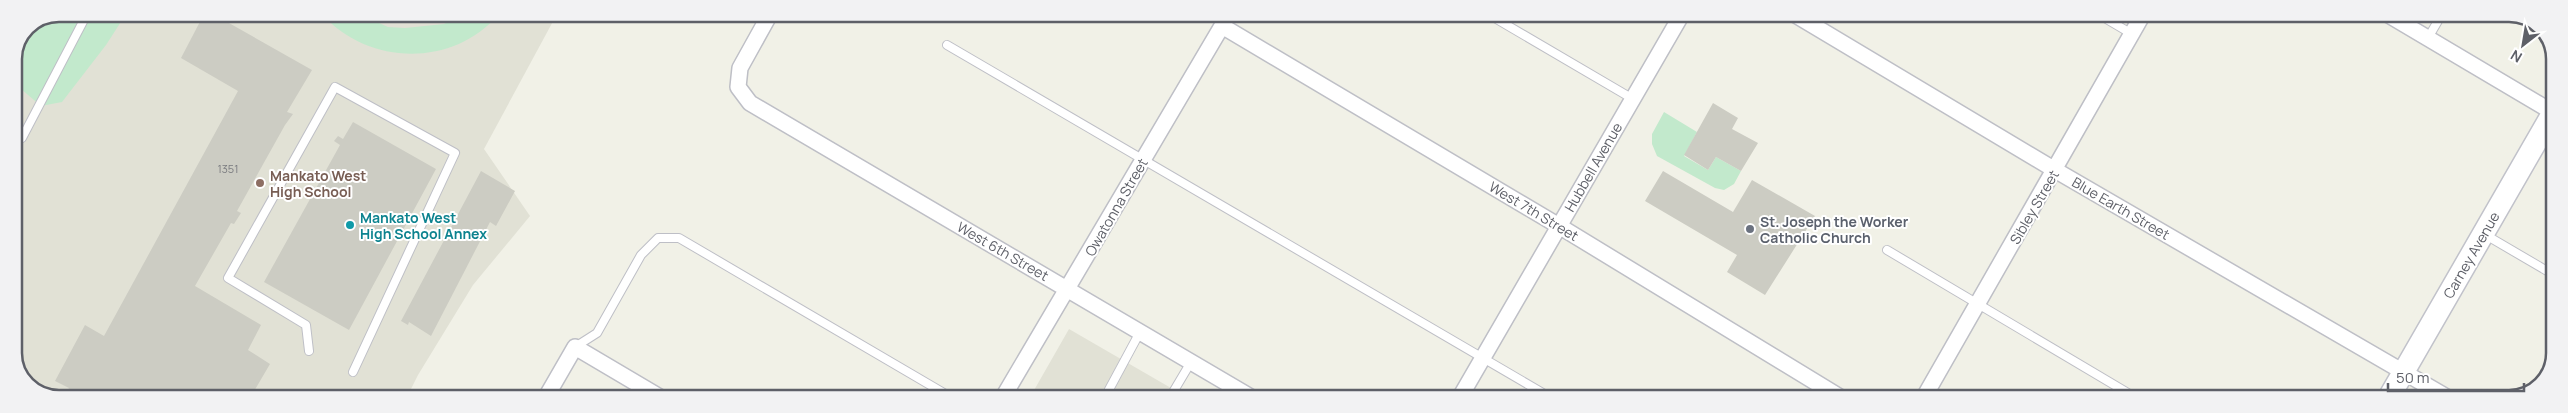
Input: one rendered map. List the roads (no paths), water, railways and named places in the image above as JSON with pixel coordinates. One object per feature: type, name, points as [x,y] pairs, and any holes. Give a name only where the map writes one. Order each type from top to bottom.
[{"type":"main road","name":"Carney Avenue","points":[[2393,390],[2545,128]]},
{"type":"street","name":"West 6th Street","points":[[765,22],[740,68],[738,87],[750,103],[1068,288],[1239,390]]},
{"type":"street","name":"Owatonna Street","points":[[1007,390],[1224,22]]},
{"type":"street","name":"West 7th Street","points":[[1229,22],[1828,390]]},
{"type":"street","name":"Hubbell Avenue","points":[[1464,390],[1677,23]]},
{"type":"street","name":"Blue Earth Street","points":[[1809,23],[2055,170],[2435,390]]},
{"type":"street","name":"Sibley Street","points":[[1928,390],[2138,23]]},
{"type":"street","points":[[2402,23],[2545,107]]},
{"type":"street","points":[[550,390],[575,347],[648,390]]},
{"type":"lane","points":[[22,137],[83,22]]},
{"type":"lane","points":[[1503,23],[1633,98]]},
{"type":"lane","points":[[2113,23],[2132,34]]},
{"type":"lane","points":[[2428,38],[2437,23]]},
{"type":"lane","points":[[947,45],[1537,390]]},
{"type":"lane","points":[[309,350],[306,325],[228,278],[335,87],[454,153],[353,372]]},
{"type":"lane","points":[[2484,234],[2545,270]]},
{"type":"lane","points":[[575,347],[596,333],[641,255],[658,238],[679,238],[939,390]]},
{"type":"lane","points":[[1887,250],[2123,390]]},
{"type":"lane","points":[[1109,390],[1140,332]]},
{"type":"lane","points":[[1174,390],[1191,362]]},
{"type":"place","name":"Mankato West High School","points":[[260,183]]},
{"type":"place","name":"Mankato West High School Annex","points":[[350,225]]},
{"type":"place","name":"St. Joseph the Worker Catholic Church","points":[[1750,229]]}]
